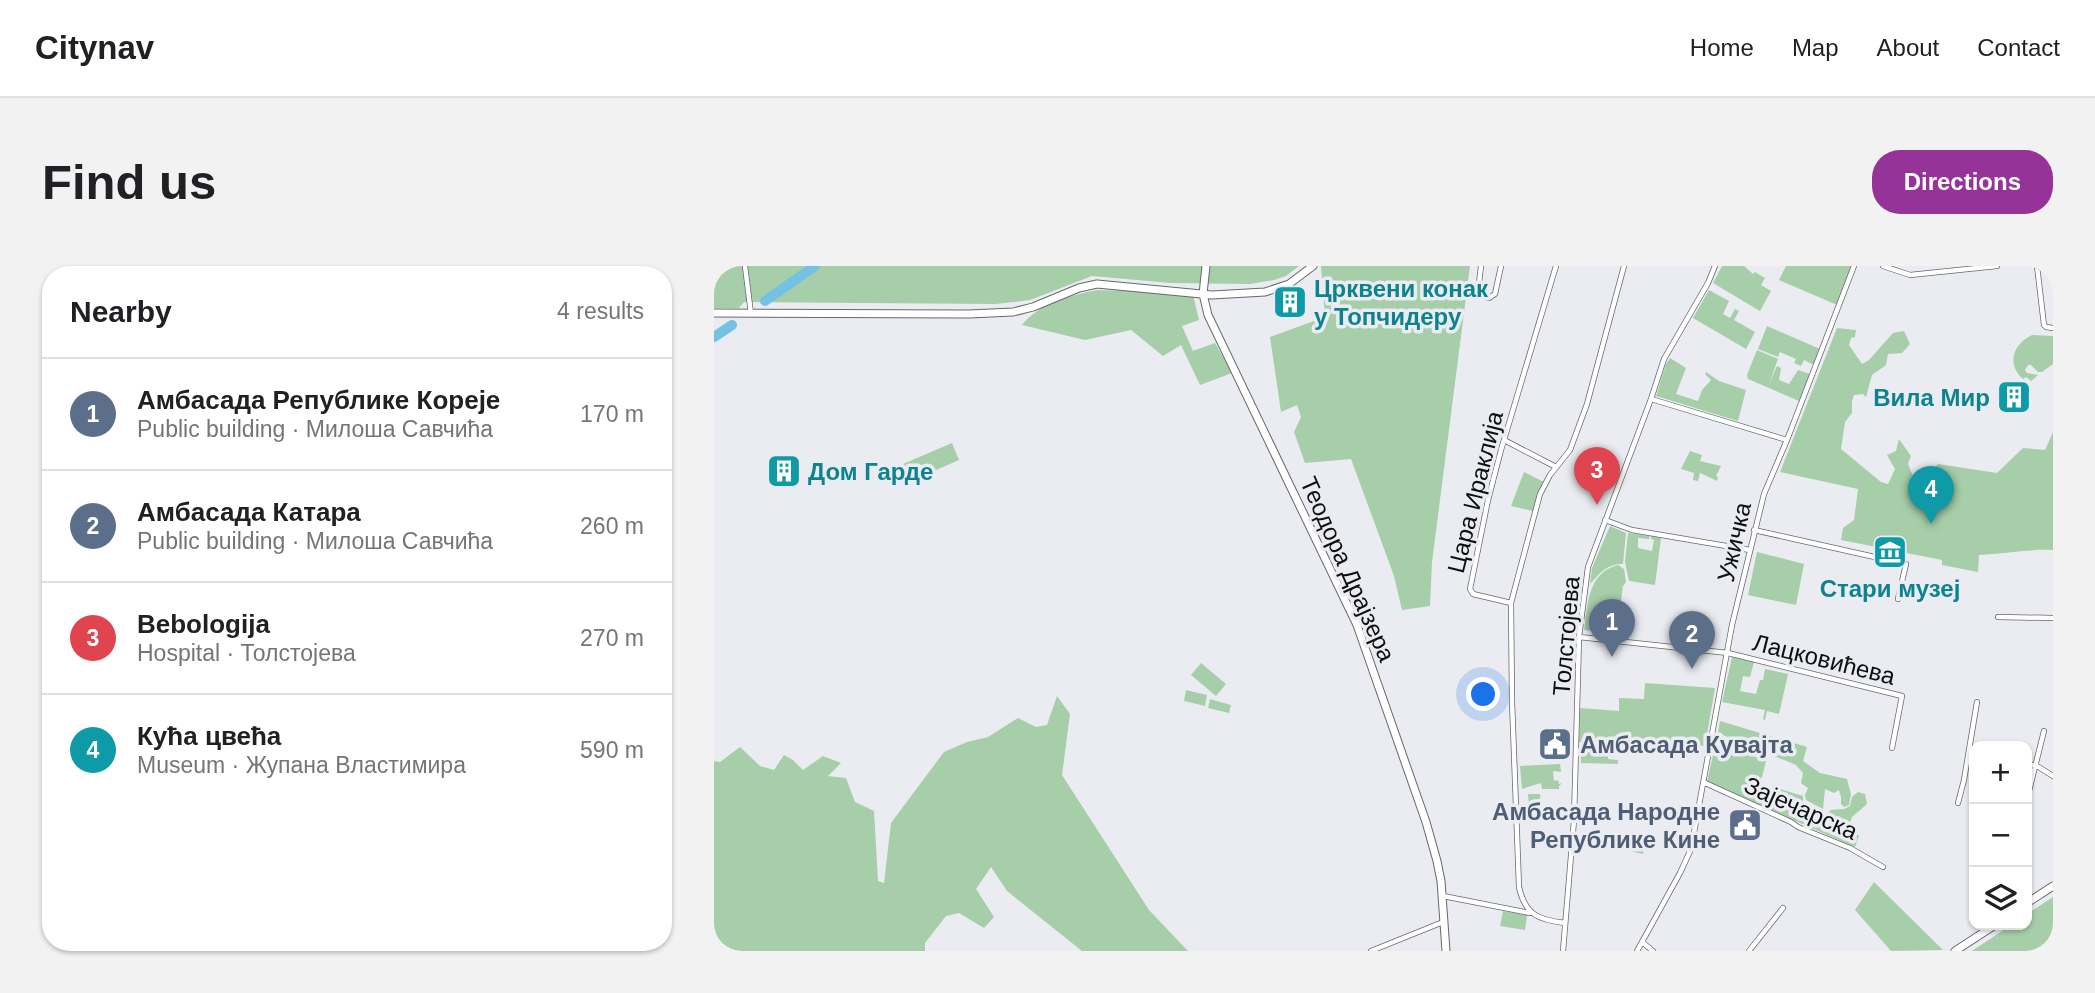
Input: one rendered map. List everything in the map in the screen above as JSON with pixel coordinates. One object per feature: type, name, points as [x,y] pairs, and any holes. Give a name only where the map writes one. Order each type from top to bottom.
[{"type":"main road","points":[[1203,294],[1206,266]]},
{"type":"main road","points":[[714,313],[1013,312],[1033,307],[1079,288],[1103,284],[1224,295],[1274,290],[1296,280],[1313,266]]},
{"type":"main road","name":"Теодора Драјзера","points":[[1203,294],[1209,315],[1357,625],[1426,822],[1439,870],[1446,951]]},
{"type":"main road","points":[[2032,900],[2053,886]]},
{"type":"main road","points":[[1955,951],[1986,930]]},
{"type":"street","points":[[745,266],[751,314]]},
{"type":"street","points":[[1481,266],[1478,292],[1480,296],[1489,298],[1495,294],[1501,266]]},
{"type":"street","name":"Цара Ираклија","points":[[1511,603],[1470,591],[1488,500],[1556,266]]},
{"type":"street","points":[[1532,913],[1524,903],[1519,887],[1511,603],[1538,500],[1545,482],[1570,450],[1583,415],[1624,266]]},
{"type":"street","name":"Толстојева","points":[[1563,951],[1574,820],[1579,637],[1588,567],[1664,359],[1715,266]]},
{"type":"street","name":"Ужичка","points":[[1637,951],[1688,856],[1732,625],[1764,494],[1854,266]]},
{"type":"street","points":[[1883,266],[1910,275],[1997,266]]},
{"type":"street","points":[[2037,266],[2044,324],[2053,328]]},
{"type":"street","points":[[1651,399],[1787,440]]},
{"type":"street","points":[[1504,440],[1556,467]]},
{"type":"street","points":[[1605,520],[1632,530],[1750,550]]},
{"type":"street","points":[[1755,530],[1906,564],[1898,599]]},
{"type":"street","points":[[1998,617],[2053,618]]},
{"type":"street","points":[[1579,637],[1728,653]]},
{"type":"street","name":"Лацковићева","points":[[1728,653],[1902,696],[1892,748]]},
{"type":"street","points":[[1973,741],[1977,702]]},
{"type":"street","points":[[2032,782],[2044,731]]},
{"type":"street","points":[[1958,803],[1969,762]]},
{"type":"street","points":[[2032,765],[2053,776]]},
{"type":"street","name":"Зајечарска","points":[[1703,782],[1798,827],[1850,848],[1883,867]]},
{"type":"street","points":[[1442,896],[1532,913],[1547,920],[1565,923]]},
{"type":"street","points":[[1749,951],[1783,908]]},
{"type":"street","points":[[1371,951],[1444,921]]},
{"type":"street","points":[[1642,942],[1653,951]]},
{"type":"green space","points":[[714,266],[1299,266],[1286,276],[1250,284],[1171,283],[1092,276],[1030,300],[996,304],[744,302],[739,308],[714,308]]},
{"type":"green space","points":[[1321,266],[1470,266],[1432,562],[1430,606],[1402,610],[1394,576],[1351,459],[1305,463],[1294,432],[1301,417],[1297,405],[1281,412],[1270,337],[1325,317]]},
{"type":"green space","points":[[1722,266],[1744,266],[1753,274],[1755,272],[1765,278],[1761,285],[1771,291],[1760,311],[1713,283]]},
{"type":"green space","points":[[1786,266],[1852,266],[1837,305],[1779,280]]},
{"type":"green space","points":[[1097,290],[1193,295],[1199,320],[1182,326],[1193,351],[1215,343],[1232,373],[1200,385],[1181,345],[1163,356],[1131,330],[1085,340],[1022,325],[1046,306]]},
{"type":"green space","points":[[1709,290],[1729,301],[1723,314],[1730,318],[1735,309],[1739,311],[1734,320],[1755,332],[1746,349],[1693,318]]},
{"type":"green space","points":[[1767,326],[1820,349],[1814,365],[1804,360],[1801,366],[1794,363],[1796,359],[1780,352],[1778,357],[1758,349]]},
{"type":"green space","points":[[1837,328],[1856,330],[1849,345],[1862,364],[1869,360],[1893,333],[1904,331],[1910,344],[1902,353],[1888,354],[1886,365],[1872,375],[1866,397],[1863,394],[1854,395],[1852,413],[1845,422],[1841,449],[1881,482],[1888,484],[1895,469],[1887,455],[1896,451],[1899,439],[1911,456],[1908,464],[1917,486],[1938,464],[1997,473],[2023,448],[2045,450],[2053,432],[2053,550],[1979,555],[1978,572],[1942,565],[1942,560],[1841,540],[1843,528],[1854,520],[1858,489],[1780,472]]},
{"type":"green space","points":[[2032,335],[2053,336],[2053,364],[2042,372],[2028,365],[2025,370],[2027,373],[2038,375],[2031,381],[2026,377],[2023,379],[2013,361],[2016,349]]},
{"type":"green space","points":[[1757,350],[1778,359],[1769,384],[1777,366],[1781,368],[1779,380],[1789,384],[1798,370],[1810,374],[1799,401],[1748,379],[1747,375]]},
{"type":"green space","points":[[1670,358],[1686,368],[1676,394],[1698,401],[1702,390],[1711,380],[1706,372],[1719,381],[1746,390],[1738,421],[1656,396]]},
{"type":"green space","points":[[952,443],[959,460],[911,481],[903,464]]},
{"type":"green space","points":[[1690,451],[1702,455],[1700,461],[1721,466],[1716,476],[1717,481],[1700,473],[1698,481],[1693,480],[1694,473],[1681,469]]},
{"type":"green space","points":[[1524,472],[1544,482],[1533,511],[1511,506]]},
{"type":"green space","points":[[1610,526],[1626,533],[1623,564],[1609,567],[1590,584],[1592,568]]},
{"type":"green space","points":[[1628,533],[1650,536],[1649,539],[1638,538],[1638,548],[1652,551],[1654,540],[1651,536],[1661,538],[1655,585],[1629,581],[1625,562]]},
{"type":"green space","points":[[1757,552],[1804,564],[1796,605],[1748,595]]},
{"type":"green space","points":[[1618,565],[1624,569],[1626,582],[1623,586],[1618,624],[1609,633],[1584,630],[1588,601],[1595,582],[1608,569]]},
{"type":"green space","points":[[1732,657],[1754,662],[1750,677],[1743,676],[1740,691],[1756,694],[1765,669],[1788,674],[1779,714],[1767,711],[1765,720],[1765,710],[1722,702]]},
{"type":"green space","points":[[1201,663],[1226,684],[1216,696],[1191,675]]},
{"type":"green space","points":[[1645,683],[1715,688],[1705,746],[1609,743],[1608,759],[1618,760],[1618,764],[1581,763],[1585,742],[1579,742],[1580,708],[1619,711],[1619,698],[1644,699]]},
{"type":"green space","points":[[1186,690],[1207,695],[1205,706],[1184,701]]},
{"type":"green space","points":[[1057,696],[1070,714],[1062,775],[1149,910],[1188,951],[1082,951],[1007,891],[991,867],[976,889],[994,917],[984,928],[959,913],[946,916],[925,943],[925,951],[714,951],[714,761],[720,762],[740,747],[760,766],[774,770],[784,755],[803,770],[823,756],[841,763],[828,776],[846,778],[855,802],[874,811],[878,881],[884,883],[891,823],[944,752],[988,737],[1018,718],[1036,727],[1047,725]]},
{"type":"green space","points":[[1210,699],[1231,705],[1229,713],[1208,708]]},
{"type":"green space","points":[[1720,721],[1807,747],[1803,761],[1820,773],[1847,779],[1851,794],[1849,805],[1844,807],[1841,804],[1839,790],[1834,793],[1825,789],[1823,809],[1806,800],[1808,788],[1801,783],[1803,773],[1796,765],[1718,733]]},
{"type":"green space","points":[[1716,742],[1766,761],[1760,785],[1779,793],[1780,789],[1803,796],[1803,803],[1825,816],[1831,810],[1850,806],[1852,797],[1858,792],[1865,794],[1867,804],[1852,817],[1849,826],[1859,836],[1855,847],[1707,782]]},
{"type":"green space","points":[[1560,764],[1561,772],[1553,771],[1554,781],[1562,783],[1559,789],[1542,789],[1541,783],[1522,789],[1520,766]]},
{"type":"green space","points":[[1528,794],[1540,794],[1541,806],[1551,806],[1551,809],[1529,810]]},
{"type":"green space","points":[[1619,836],[1646,842],[1643,854],[1616,848]]},
{"type":"green space","points":[[1874,882],[1943,950],[1891,951],[1855,910]]},
{"type":"green space","points":[[2053,897],[2053,951],[1972,951],[2004,930],[2032,930],[2032,911]]},
{"type":"green space","points":[[1503,911],[1527,915],[1525,930],[1500,926]]},
{"type":"waterway","points":[[765,301],[815,266]]},
{"type":"waterway","points":[[714,337],[732,325]]},
{"type":"place","name":"Црквени конак у Топчидеру","points":[[1290,302]]},
{"type":"place","name":"Вила Мир","points":[[2014,397]]},
{"type":"place","name":"Дом Гарде","points":[[784,471]]},
{"type":"place","name":"Bebologija","points":[[1597,505]]},
{"type":"place","name":"Кућа цвећа","points":[[1931,524]]},
{"type":"place","name":"Стари музеј","points":[[1890,552]]},
{"type":"place","name":"Амбасада Републике Кореје","points":[[1612,657]]},
{"type":"place","name":"Амбасада Катара","points":[[1692,669]]},
{"type":"place","name":"Амбасада Кувајта","points":[[1555,744]]},
{"type":"place","name":"Амбасада Народне Републике Кине","points":[[1745,825]]}]
